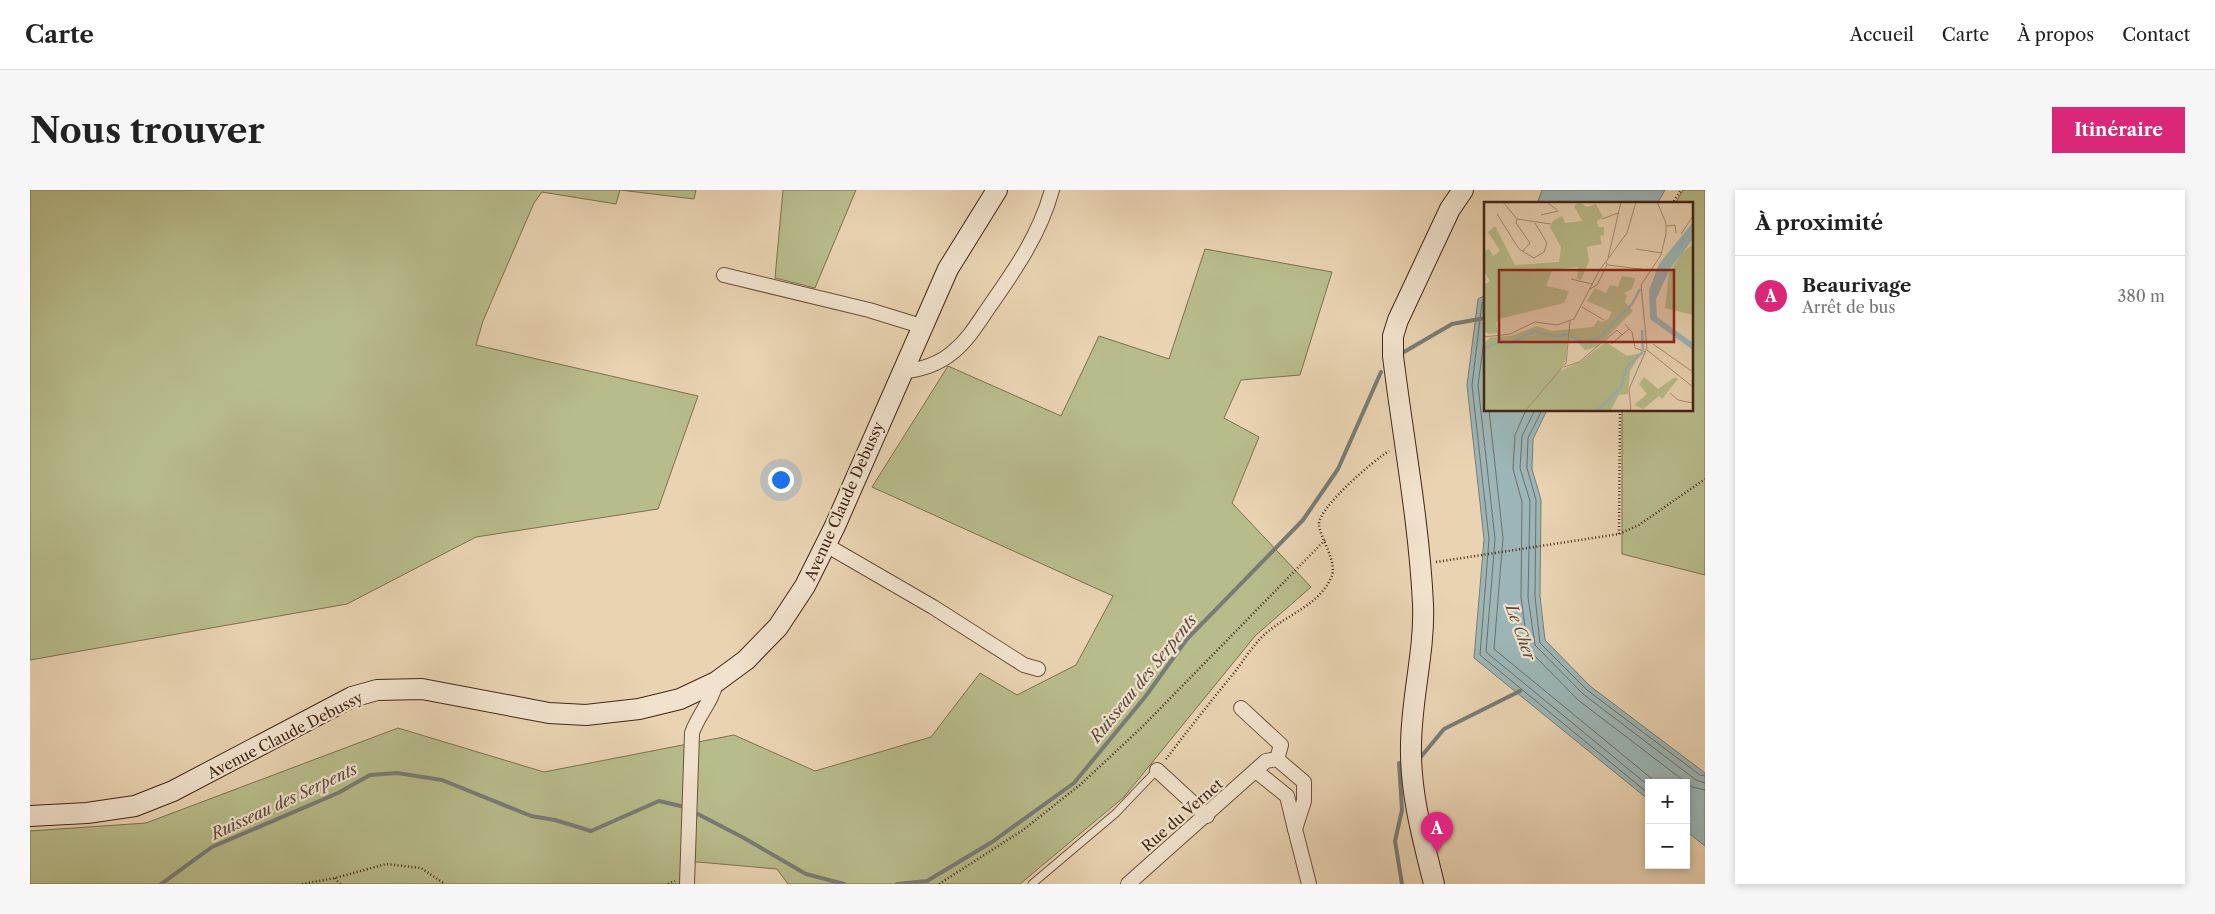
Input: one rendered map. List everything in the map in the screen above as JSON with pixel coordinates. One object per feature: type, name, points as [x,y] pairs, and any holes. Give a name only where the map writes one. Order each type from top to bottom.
[{"type":"main road","name":"Avenue Claude Debussy","points":[[30,816],[87,813],[135,806],[173,791],[352,697],[377,690],[422,689],[549,713],[586,715],[639,709],[680,699],[716,682],[746,660],[778,627],[805,586],[826,545],[948,269],[997,190]]},
{"type":"main road","points":[[1434,884],[1417,811],[1411,746],[1413,704],[1422,633],[1420,564],[1403,443],[1393,356],[1393,336],[1398,320],[1450,209],[1461,190]]},
{"type":"street","points":[[901,372],[922,370],[953,352],[970,334],[1021,261],[1037,232],[1052,190]]},
{"type":"street","points":[[724,276],[869,310],[922,326]]},
{"type":"street","points":[[826,545],[933,607],[1024,665],[1038,669]]},
{"type":"street","points":[[687,884],[692,733],[696,720],[714,692],[716,682]]},
{"type":"street","points":[[1241,708],[1281,744],[1277,759],[1304,782],[1304,801],[1295,829]]},
{"type":"street","name":"Rue du Vernet","points":[[1128,884],[1207,816],[1266,761],[1277,759]]},
{"type":"street","points":[[1157,770],[1207,816]]},
{"type":"street","points":[[1256,771],[1287,796],[1309,884]]},
{"type":"lane","points":[[1032,884],[1116,813],[1157,770]]},
{"type":"path","points":[[1673,202],[1681,190]]},
{"type":"path","points":[[1619,534],[1620,411]]},
{"type":"path","points":[[1157,770],[1264,635],[1305,607],[1332,578],[1333,570],[1319,524],[1322,515],[1351,482],[1379,458],[1403,443]]},
{"type":"path","points":[[1420,564],[1619,534],[1639,524],[1705,480]]},
{"type":"path","points":[[939,884],[1023,830],[1082,784],[1142,726],[1325,540]]},
{"type":"path","points":[[302,884],[336,878],[386,864],[420,868],[445,884]]},
{"type":"path","points":[[336,878],[340,884]]},
{"type":"green space","points":[[30,190],[620,190],[616,204],[542,192],[534,203],[483,321],[476,345],[698,396],[658,509],[476,537],[347,604],[30,660]]},
{"type":"green space","points":[[620,190],[696,190],[694,199]]},
{"type":"green space","points":[[783,190],[856,190],[815,288],[775,278]]},
{"type":"green space","points":[[1683,190],[1705,190],[1705,575],[1622,554],[1622,411],[1692,411],[1692,202],[1676,202]]},
{"type":"green space","points":[[1205,249],[1332,272],[1300,375],[1241,380],[1224,418],[1259,437],[1232,503],[1311,587],[1255,636],[1124,797],[1020,884],[788,884],[777,869],[698,862],[681,863],[680,884],[30,884],[30,831],[146,823],[398,728],[544,772],[734,735],[815,771],[931,737],[980,673],[1017,695],[1076,665],[1113,596],[872,487],[948,366],[1061,416],[1099,336],[1169,359]]},
{"type":"water","points":[[1542,190],[1665,190],[1658,202],[1538,202]]},
{"type":"water","name":"Le Cher","points":[[1484,296],[1484,411],[1547,411],[1533,439],[1532,469],[1541,500],[1540,596],[1545,640],[1590,686],[1705,773],[1705,846],[1690,834],[1690,779],[1645,779],[1645,797],[1474,658],[1484,539],[1467,385],[1478,299]]},
{"type":"waterway","name":"Ruisseau des Serpents","points":[[1404,352],[1452,324],[1484,318]]},
{"type":"waterway","name":"Ruisseau des Serpents","points":[[897,884],[927,881],[992,842],[1074,783],[1145,697],[1187,639],[1303,520],[1338,469],[1381,372]]},
{"type":"waterway","points":[[1420,758],[1444,729],[1520,691]]},
{"type":"waterway","points":[[1399,763],[1402,810],[1395,841],[1402,884]]},
{"type":"waterway","name":"Ruisseau des Serpents","points":[[161,884],[212,847],[338,793],[370,775],[397,773],[442,780],[531,816],[555,820],[591,831],[659,801],[685,807]]},
{"type":"waterway","name":"Ruisseau des Serpents","points":[[692,811],[744,838],[806,874],[844,884]]},
{"type":"place","name":"Beaurivage","points":[[1437,853]]}]
